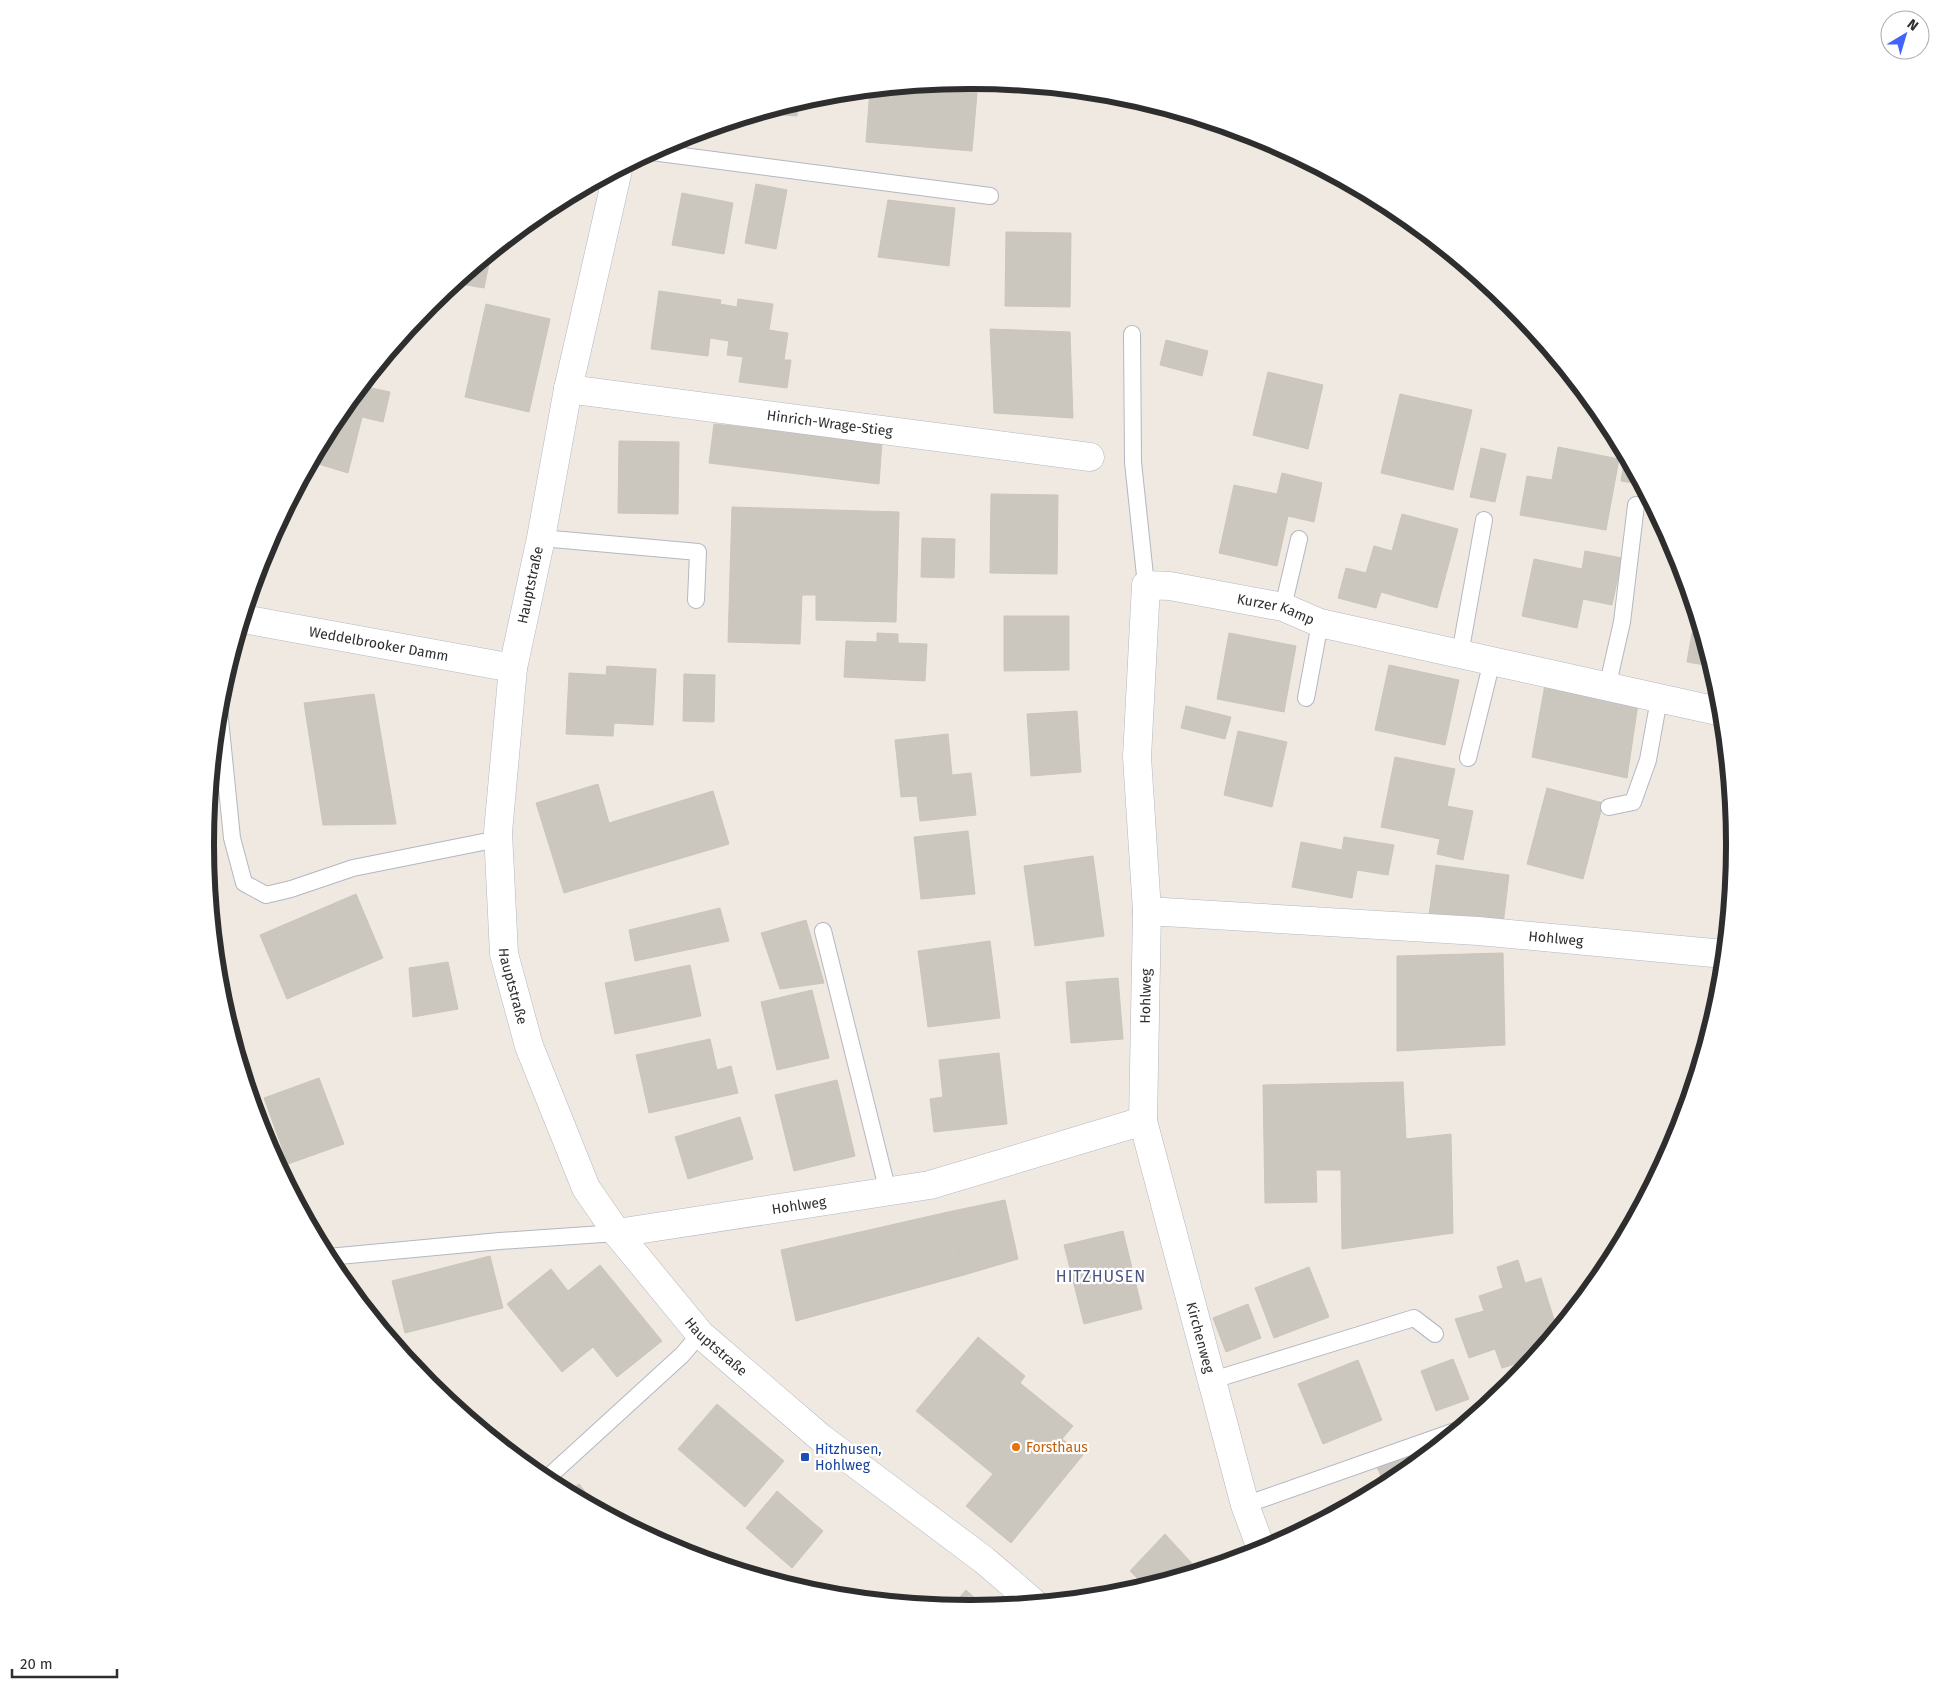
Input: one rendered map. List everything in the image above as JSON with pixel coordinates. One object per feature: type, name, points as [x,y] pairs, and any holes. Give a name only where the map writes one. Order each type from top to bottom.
[{"type":"street","name":"Hauptstraße","points":[[616,177],[568,389],[513,668],[498,838],[504,954],[529,1046],[586,1188],[617,1233],[700,1334],[821,1438],[984,1560],[1028,1598]]},
{"type":"street","name":"Hinrich-Wrage-Stieg","points":[[568,389],[1090,457]]},
{"type":"street","name":"Kurzer Kamp","points":[[1146,585],[1170,586],[1283,607],[1320,623],[1713,710]]},
{"type":"street","points":[[1146,585],[1137,757],[1147,911]]},
{"type":"street","name":"Weddelbrooker Damm","points":[[249,620],[513,668]]},
{"type":"street","name":"Hohlweg","points":[[617,1233],[930,1185],[1143,1121],[1147,911],[1478,931],[1717,953]]},
{"type":"street","name":"Kirchenweg","points":[[1143,1121],[1245,1505],[1259,1543]]},
{"type":"lane","points":[[665,154],[990,196]]},
{"type":"lane","points":[[1132,334],[1133,462],[1146,585]]},
{"type":"lane","points":[[1607,688],[1622,622],[1636,505]]},
{"type":"lane","points":[[1460,654],[1484,520]]},
{"type":"lane","points":[[540,538],[698,552],[696,600]]},
{"type":"lane","points":[[1283,607],[1299,539]]},
{"type":"lane","points":[[1306,698],[1320,623]]},
{"type":"lane","points":[[1468,758],[1492,661]]},
{"type":"lane","points":[[1608,807],[1633,802],[1648,760],[1659,699]]},
{"type":"lane","points":[[222,740],[232,838],[244,883],[266,895],[291,889],[353,868],[498,838]]},
{"type":"lane","points":[[822,931],[888,1192]]},
{"type":"lane","points":[[337,1256],[500,1241],[617,1233]]},
{"type":"lane","points":[[1213,1380],[1414,1318],[1434,1334]]},
{"type":"lane","points":[[552,1474],[682,1355],[700,1334]]},
{"type":"lane","points":[[1245,1505],[1439,1437]]},
{"type":"building","points":[[921,90],[977,93],[972,151],[866,142],[870,95]]},
{"type":"building","points":[[797,109],[797,116],[777,114]]},
{"type":"building","points":[[756,184],[787,190],[776,249],[745,243]]},
{"type":"building","points":[[682,193],[733,203],[724,254],[672,245]]},
{"type":"building","points":[[888,200],[955,208],[949,266],[878,257]]},
{"type":"building","points":[[1006,232],[1071,233],[1070,307],[1005,306]]},
{"type":"building","points":[[489,262],[484,288],[463,284]]},
{"type":"building","points":[[659,291],[721,300],[720,304],[737,307],[738,299],[773,304],[769,330],[788,333],[784,360],[791,360],[787,388],[739,382],[743,357],[727,355],[729,341],[710,338],[708,356],[651,349]]},
{"type":"building","points":[[486,304],[550,319],[529,412],[465,397]]},
{"type":"building","points":[[990,329],[1070,332],[1073,418],[994,413]]},
{"type":"building","points":[[1166,340],[1208,351],[1202,376],[1160,365]]},
{"type":"building","points":[[1268,372],[1323,385],[1308,449],[1253,435]]},
{"type":"building","points":[[368,387],[390,392],[383,422],[362,417],[348,473],[318,464]]},
{"type":"building","points":[[1400,394],[1472,410],[1453,490],[1381,473]]},
{"type":"building","points":[[714,424],[882,441],[879,484],[709,463]]},
{"type":"building","points":[[619,441],[679,442],[678,514],[618,513]]},
{"type":"building","points":[[1558,447],[1619,459],[1606,530],[1520,515],[1527,476],[1552,480]]},
{"type":"building","points":[[1481,448],[1506,454],[1495,502],[1470,497]]},
{"type":"building","points":[[1623,466],[1633,483],[1621,481]]},
{"type":"building","points":[[1282,473],[1322,483],[1314,522],[1288,516],[1277,566],[1219,553],[1234,485],[1277,494]]},
{"type":"building","points":[[991,494],[1058,495],[1057,574],[990,573]]},
{"type":"building","points":[[732,507],[899,512],[896,622],[816,620],[816,595],[802,595],[800,644],[728,642]]},
{"type":"building","points":[[1402,514],[1458,529],[1437,608],[1381,592],[1376,608],[1338,598],[1346,568],[1366,573],[1374,546],[1392,551]]},
{"type":"building","points":[[922,538],[955,539],[954,578],[921,577]]},
{"type":"building","points":[[1585,551],[1622,558],[1612,605],[1583,599],[1577,628],[1522,616],[1534,559],[1582,569]]},
{"type":"building","points":[[1004,616],[1069,616],[1069,670],[1004,671]]},
{"type":"building","points":[[877,633],[898,634],[898,643],[927,644],[925,681],[844,677],[846,641],[877,642]]},
{"type":"building","points":[[1229,633],[1296,646],[1284,712],[1217,699]]},
{"type":"building","points":[[1692,633],[1696,634],[1704,665],[1687,662]]},
{"type":"building","points":[[1389,665],[1459,680],[1445,745],[1375,730]]},
{"type":"building","points":[[607,666],[656,669],[653,725],[614,723],[613,736],[566,734],[569,673],[606,675]]},
{"type":"building","points":[[684,674],[715,675],[714,722],[683,721]]},
{"type":"building","points":[[1546,679],[1639,697],[1627,778],[1532,757]]},
{"type":"building","points":[[374,694],[396,824],[323,825],[304,703]]},
{"type":"building","points":[[1186,706],[1231,717],[1225,739],[1181,728]]},
{"type":"building","points":[[1077,711],[1081,772],[1031,776],[1027,714]]},
{"type":"building","points":[[1238,731],[1287,742],[1272,807],[1224,795]]},
{"type":"building","points":[[948,734],[952,775],[971,773],[976,815],[920,821],[917,796],[901,797],[895,740]]},
{"type":"building","points":[[1395,757],[1455,769],[1447,806],[1473,811],[1463,860],[1437,854],[1440,839],[1381,827]]},
{"type":"building","points":[[598,784],[609,823],[713,791],[729,844],[564,893],[536,803]]},
{"type":"building","points":[[1547,788],[1603,803],[1583,879],[1527,864]]},
{"type":"building","points":[[968,831],[975,894],[921,899],[914,837]]},
{"type":"building","points":[[1344,837],[1394,845],[1388,875],[1357,870],[1352,898],[1292,887],[1301,842],[1342,850]]},
{"type":"building","points":[[1093,856],[1104,936],[1035,946],[1024,866]]},
{"type":"building","points":[[1436,865],[1509,875],[1503,925],[1429,915]]},
{"type":"building","points":[[356,894],[383,958],[287,999],[260,935]]},
{"type":"building","points":[[720,908],[729,941],[635,961],[629,930]]},
{"type":"building","points":[[806,920],[824,983],[780,989],[761,933]]},
{"type":"building","points":[[990,941],[1000,1018],[928,1027],[918,951]]},
{"type":"building","points":[[1503,953],[1505,1045],[1397,1051],[1397,956]]},
{"type":"building","points":[[448,962],[458,1009],[413,1017],[409,968]]},
{"type":"building","points":[[690,965],[701,1016],[615,1034],[605,983]]},
{"type":"building","points":[[1118,978],[1123,1039],[1071,1043],[1066,982]]},
{"type":"building","points":[[812,990],[829,1058],[777,1070],[761,1002]]},
{"type":"building","points":[[710,1039],[717,1070],[731,1066],[738,1093],[649,1113],[636,1055]]},
{"type":"building","points":[[999,1053],[1007,1124],[934,1132],[930,1099],[943,1097],[939,1060]]},
{"type":"building","points":[[319,1078],[344,1144],[288,1164],[264,1098]]},
{"type":"building","points":[[837,1080],[855,1156],[794,1171],[775,1095]]},
{"type":"building","points":[[1403,1082],[1406,1139],[1451,1134],[1453,1233],[1342,1249],[1341,1170],[1316,1170],[1317,1202],[1265,1203],[1263,1085]]},
{"type":"building","points":[[740,1117],[753,1159],[688,1179],[675,1137]]},
{"type":"building","points":[[1005,1200],[1018,1259],[964,1275],[948,1212]]},
{"type":"building","points":[[948,1212],[964,1275],[796,1321],[781,1250]]},
{"type":"building","points":[[1123,1231],[1142,1309],[1084,1324],[1064,1245]]},
{"type":"building","points":[[490,1256],[503,1308],[405,1333],[392,1281]]},
{"type":"building","points":[[1518,1260],[1525,1283],[1541,1278],[1555,1323],[1519,1363],[1502,1368],[1495,1349],[1469,1358],[1455,1319],[1484,1311],[1479,1296],[1503,1288],[1497,1267]]},
{"type":"building","points":[[600,1265],[662,1341],[617,1377],[593,1347],[562,1372],[507,1304],[551,1269],[568,1291]]},
{"type":"building","points":[[1309,1267],[1329,1317],[1274,1338],[1255,1288]]},
{"type":"building","points":[[1248,1304],[1261,1338],[1226,1352],[1213,1318]]},
{"type":"building","name":"Forsthaus","points":[[978,1337],[1025,1376],[1020,1383],[1073,1426],[1062,1439],[1083,1455],[1011,1543],[966,1506],[993,1474],[916,1411]]},
{"type":"building","points":[[1453,1359],[1469,1399],[1436,1411],[1421,1371]]},
{"type":"building","points":[[1358,1360],[1382,1420],[1323,1444],[1298,1384]]},
{"type":"building","points":[[717,1404],[784,1461],[745,1507],[678,1449]]},
{"type":"building","points":[[1424,1448],[1382,1478],[1377,1467]]},
{"type":"building","points":[[579,1484],[590,1498],[574,1488]]},
{"type":"building","points":[[777,1491],[823,1531],[792,1568],[746,1528]]},
{"type":"building","points":[[1165,1534],[1194,1566],[1139,1580],[1130,1571]]},
{"type":"building","points":[[966,1590],[977,1600],[970,1600],[957,1600]]},
{"type":"place","name":"Forsthaus","points":[[1016,1447]]},
{"type":"place","name":"Hitzhusen, Hohlweg","points":[[805,1457]]},
{"type":"district","name":"HITZHUSEN","points":[[1101,1276]]}]
